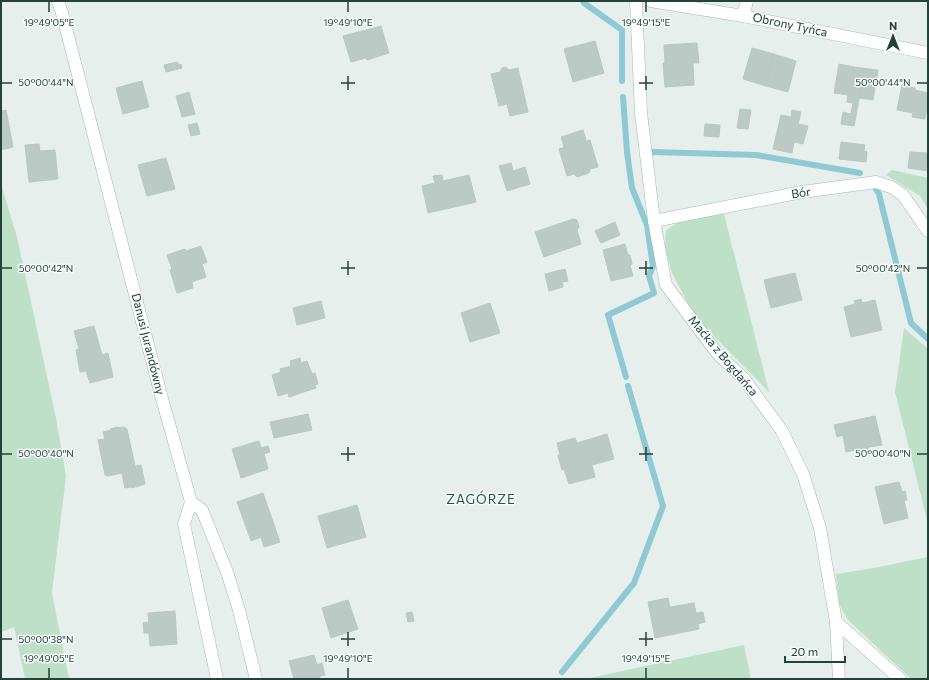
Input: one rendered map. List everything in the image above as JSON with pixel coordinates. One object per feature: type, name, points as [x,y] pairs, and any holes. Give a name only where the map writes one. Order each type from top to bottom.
[{"type":"street","name":"Danusi Jurandówny","points":[[58,1],[161,395],[191,502],[202,510],[227,572],[239,610],[256,679]]},
{"type":"street","name":"Maćka z Bogdańca","points":[[636,1],[641,113],[654,220],[666,285],[717,353],[744,379],[782,430],[803,474],[820,528],[836,622],[839,679]]},
{"type":"street","name":"Obrony Tyńca","points":[[651,1],[743,16],[928,53]]},
{"type":"street","points":[[743,16],[747,1]]},
{"type":"street","name":"Bór","points":[[654,220],[802,192],[876,182],[891,187],[903,195],[928,231]]},
{"type":"street","points":[[191,502],[184,524],[218,679]]},
{"type":"street","points":[[836,622],[900,679]]},
{"type":"green space","points":[[892,170],[928,178],[928,210],[920,196],[886,175]]},
{"type":"green space","points":[[1,184],[17,237],[56,418],[66,476],[52,593],[69,679],[25,679],[14,627],[1,632]]},
{"type":"green space","points":[[724,214],[769,392],[695,317],[672,273],[665,247],[666,230],[684,219]]},
{"type":"green space","points":[[904,328],[928,349],[928,524],[895,392]]},
{"type":"green space","points":[[928,557],[928,679],[911,679],[848,620],[839,604],[836,574]]},
{"type":"green space","points":[[744,645],[751,679],[585,679]]},
{"type":"building","points":[[381,26],[389,53],[367,60],[366,58],[351,62],[343,36]]},
{"type":"building","points":[[595,41],[604,73],[573,82],[564,49]]},
{"type":"building","points":[[697,43],[699,63],[693,63],[694,85],[665,87],[663,63],[665,63],[664,45]]},
{"type":"building","points":[[752,48],[774,54],[766,86],[743,79]]},
{"type":"building","points":[[774,54],[796,61],[788,92],[766,86]]},
{"type":"building","points":[[178,62],[178,65],[181,64],[182,68],[166,72],[164,65]]},
{"type":"building","points":[[839,64],[854,67],[852,81],[862,83],[854,126],[841,124],[843,112],[851,114],[853,103],[847,102],[848,95],[834,93]]},
{"type":"building","points":[[506,67],[509,70],[518,68],[528,112],[510,116],[507,104],[499,106],[491,74],[500,72],[502,68]]},
{"type":"building","points":[[854,67],[878,70],[873,100],[859,98],[862,83],[852,81]]},
{"type":"building","points":[[142,81],[149,107],[123,114],[116,88]]},
{"type":"building","points":[[902,85],[928,93],[925,119],[912,117],[913,113],[897,110]]},
{"type":"building","points":[[189,92],[195,114],[182,117],[176,96]]},
{"type":"building","points":[[740,109],[751,110],[748,129],[737,128]]},
{"type":"building","points":[[6,110],[13,147],[1,150],[1,111]]},
{"type":"building","points":[[792,110],[801,112],[798,124],[808,126],[803,144],[794,142],[792,153],[773,149],[781,115],[791,117]]},
{"type":"building","points":[[197,123],[200,134],[191,136],[188,125]]},
{"type":"building","points":[[705,124],[720,125],[719,137],[704,136]]},
{"type":"building","points":[[583,130],[586,140],[564,147],[561,137]]},
{"type":"building","points":[[590,140],[598,167],[590,169],[589,173],[577,177],[574,174],[567,176],[559,149]]},
{"type":"building","points":[[841,142],[865,145],[864,151],[867,152],[866,162],[839,159]]},
{"type":"building","points":[[39,144],[40,151],[55,150],[58,179],[29,182],[25,145]]},
{"type":"building","points":[[910,152],[928,153],[928,171],[908,168]]},
{"type":"building","points":[[166,158],[175,189],[147,196],[138,165]]},
{"type":"building","points":[[511,163],[513,171],[525,167],[530,184],[507,191],[499,166]]},
{"type":"building","points":[[442,175],[443,181],[469,175],[476,202],[428,213],[422,186],[435,183],[433,176]]},
{"type":"building","points":[[573,219],[577,220],[579,227],[577,230],[581,244],[544,257],[535,232]]},
{"type":"building","points":[[615,222],[620,235],[601,243],[595,231]]},
{"type":"building","points":[[625,244],[628,255],[630,255],[632,264],[630,265],[633,276],[611,281],[603,250]]},
{"type":"building","points":[[201,246],[207,262],[202,264],[206,277],[192,282],[193,288],[177,293],[170,270],[172,269],[167,255]]},
{"type":"building","points":[[565,269],[568,281],[562,282],[563,287],[549,291],[545,274]]},
{"type":"building","points":[[795,273],[802,300],[771,308],[764,280]]},
{"type":"building","points":[[861,299],[862,303],[875,300],[882,330],[851,337],[844,307],[855,304],[854,301]]},
{"type":"building","points":[[321,301],[325,318],[297,325],[293,308]]},
{"type":"building","points":[[490,303],[500,333],[470,342],[461,313]]},
{"type":"building","points":[[94,326],[102,355],[108,353],[113,377],[90,383],[86,371],[80,372],[76,350],[79,349],[74,331]]},
{"type":"building","points":[[300,358],[301,363],[307,361],[312,374],[315,373],[318,384],[315,385],[316,388],[289,397],[288,393],[278,396],[272,375],[281,372],[280,369],[291,366],[290,361]]},
{"type":"building","points":[[308,414],[312,430],[274,438],[270,422]]},
{"type":"building","points":[[875,416],[882,445],[869,447],[867,451],[862,452],[859,449],[846,452],[843,435],[837,437],[834,425]]},
{"type":"building","points":[[118,427],[124,427],[127,429],[135,466],[121,469],[122,473],[108,476],[105,475],[98,440],[105,439],[103,432]]},
{"type":"building","points":[[607,434],[614,459],[592,465],[595,477],[569,484],[564,469],[562,470],[558,455],[560,455],[557,443],[575,438],[577,443]]},
{"type":"building","points":[[259,441],[261,448],[268,446],[270,452],[264,454],[268,469],[241,478],[232,449]]},
{"type":"building","points":[[141,465],[145,484],[132,488],[125,488],[121,469]]},
{"type":"building","points":[[899,482],[902,492],[905,491],[907,500],[904,500],[908,518],[884,524],[875,487]]},
{"type":"building","points":[[263,493],[280,542],[264,547],[261,537],[251,541],[237,502]]},
{"type":"building","points":[[357,505],[366,537],[327,548],[318,516]]},
{"type":"building","points":[[668,598],[670,607],[694,603],[696,613],[703,612],[705,622],[698,624],[699,629],[655,638],[648,602]]},
{"type":"building","points":[[348,600],[358,629],[331,638],[322,608]]},
{"type":"building","points":[[175,611],[177,644],[150,646],[149,633],[144,633],[143,623],[149,622],[148,613]]},
{"type":"building","points":[[412,612],[414,621],[408,622],[406,613]]},
{"type":"building","points":[[314,655],[317,665],[322,663],[325,675],[320,676],[320,679],[294,679],[289,661]]},
{"type":"waterway","points":[[583,1],[622,30],[622,81]]},
{"type":"waterway","points":[[623,97],[627,152],[632,188],[647,225],[653,266],[649,276],[654,293],[608,315],[626,377]]},
{"type":"waterway","points":[[653,152],[756,155],[860,173]]},
{"type":"waterway","points":[[876,189],[879,194],[911,323],[928,339]]},
{"type":"waterway","points":[[562,672],[634,583],[663,506],[628,386]]},
{"type":"district","name":"ZAGÓRZE","points":[[481,499]]}]
